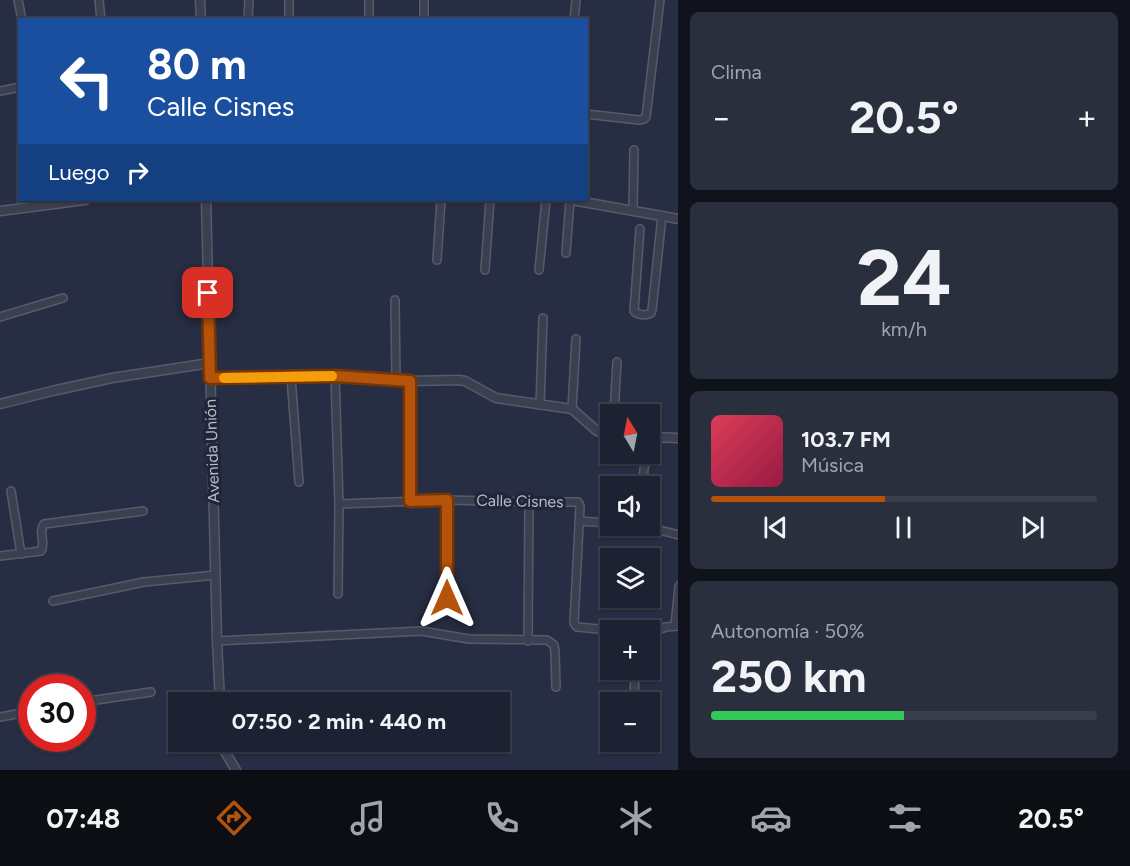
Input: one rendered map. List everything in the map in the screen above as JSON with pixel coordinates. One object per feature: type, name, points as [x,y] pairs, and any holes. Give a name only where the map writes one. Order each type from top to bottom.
[{"type":"street","points":[[18,0],[22,18]]},
{"type":"street","points":[[99,0],[101,18]]},
{"type":"street","points":[[200,0],[201,18]]},
{"type":"street","points":[[248,18],[249,0]]},
{"type":"street","points":[[288,18],[289,0]]},
{"type":"street","points":[[369,0],[369,18]]},
{"type":"street","points":[[424,0],[424,18]]},
{"type":"street","points":[[574,18],[576,0]]},
{"type":"street","points":[[588,114],[644,119],[660,0]]},
{"type":"street","points":[[0,91],[18,87]]},
{"type":"street","points":[[633,210],[634,150]]},
{"type":"street","points":[[0,211],[55,201]]},
{"type":"street","name":"Avenida Unión","points":[[206,201],[220,692]]},
{"type":"street","points":[[437,260],[441,201]]},
{"type":"street","points":[[485,270],[490,201]]},
{"type":"street","points":[[539,270],[546,201]]},
{"type":"street","points":[[566,254],[571,201]]},
{"type":"street","points":[[577,201],[678,219]]},
{"type":"street","points":[[640,229],[634,312],[648,315],[651,313],[662,216]]},
{"type":"street","points":[[0,317],[63,298]]},
{"type":"street","points":[[395,300],[396,381]]},
{"type":"street","points":[[540,405],[543,318]]},
{"type":"street","points":[[572,409],[576,339]]},
{"type":"street","points":[[615,404],[617,362]]},
{"type":"street","points":[[0,404],[52,390],[112,378],[210,363]]},
{"type":"street","points":[[335,376],[339,504],[338,594]]},
{"type":"street","points":[[210,378],[335,376],[396,381],[459,380],[496,398],[572,409],[600,432]]},
{"type":"street","points":[[291,377],[299,482]]},
{"type":"street","points":[[410,381],[410,501]]},
{"type":"street","points":[[660,437],[678,438]]},
{"type":"street","points":[[11,491],[21,554]]},
{"type":"street","points":[[447,500],[447,598]]},
{"type":"street","name":"Calle Cisnes","points":[[339,504],[447,500],[576,501],[580,506],[579,521],[600,522]]},
{"type":"street","points":[[528,640],[529,502]]},
{"type":"street","points":[[0,556],[43,550],[41,529],[44,524],[143,511]]},
{"type":"street","points":[[579,521],[574,623],[577,627],[600,629]]},
{"type":"street","points":[[660,530],[678,535]]},
{"type":"street","points":[[53,601],[144,582],[216,576]]},
{"type":"street","points":[[660,630],[677,626],[678,586]]},
{"type":"street","points":[[217,640],[421,631],[469,639],[547,640],[554,645],[556,687]]},
{"type":"street","points":[[96,700],[151,692]]},
{"type":"street","points":[[0,717],[18,714]]},
{"type":"street","points":[[225,752],[236,770]]},
{"type":"slow traffic","points":[[224,378],[332,376]]},
{"type":"route","points":[[208,293],[210,378],[335,376],[410,381],[410,501],[447,500],[447,598]]}]
